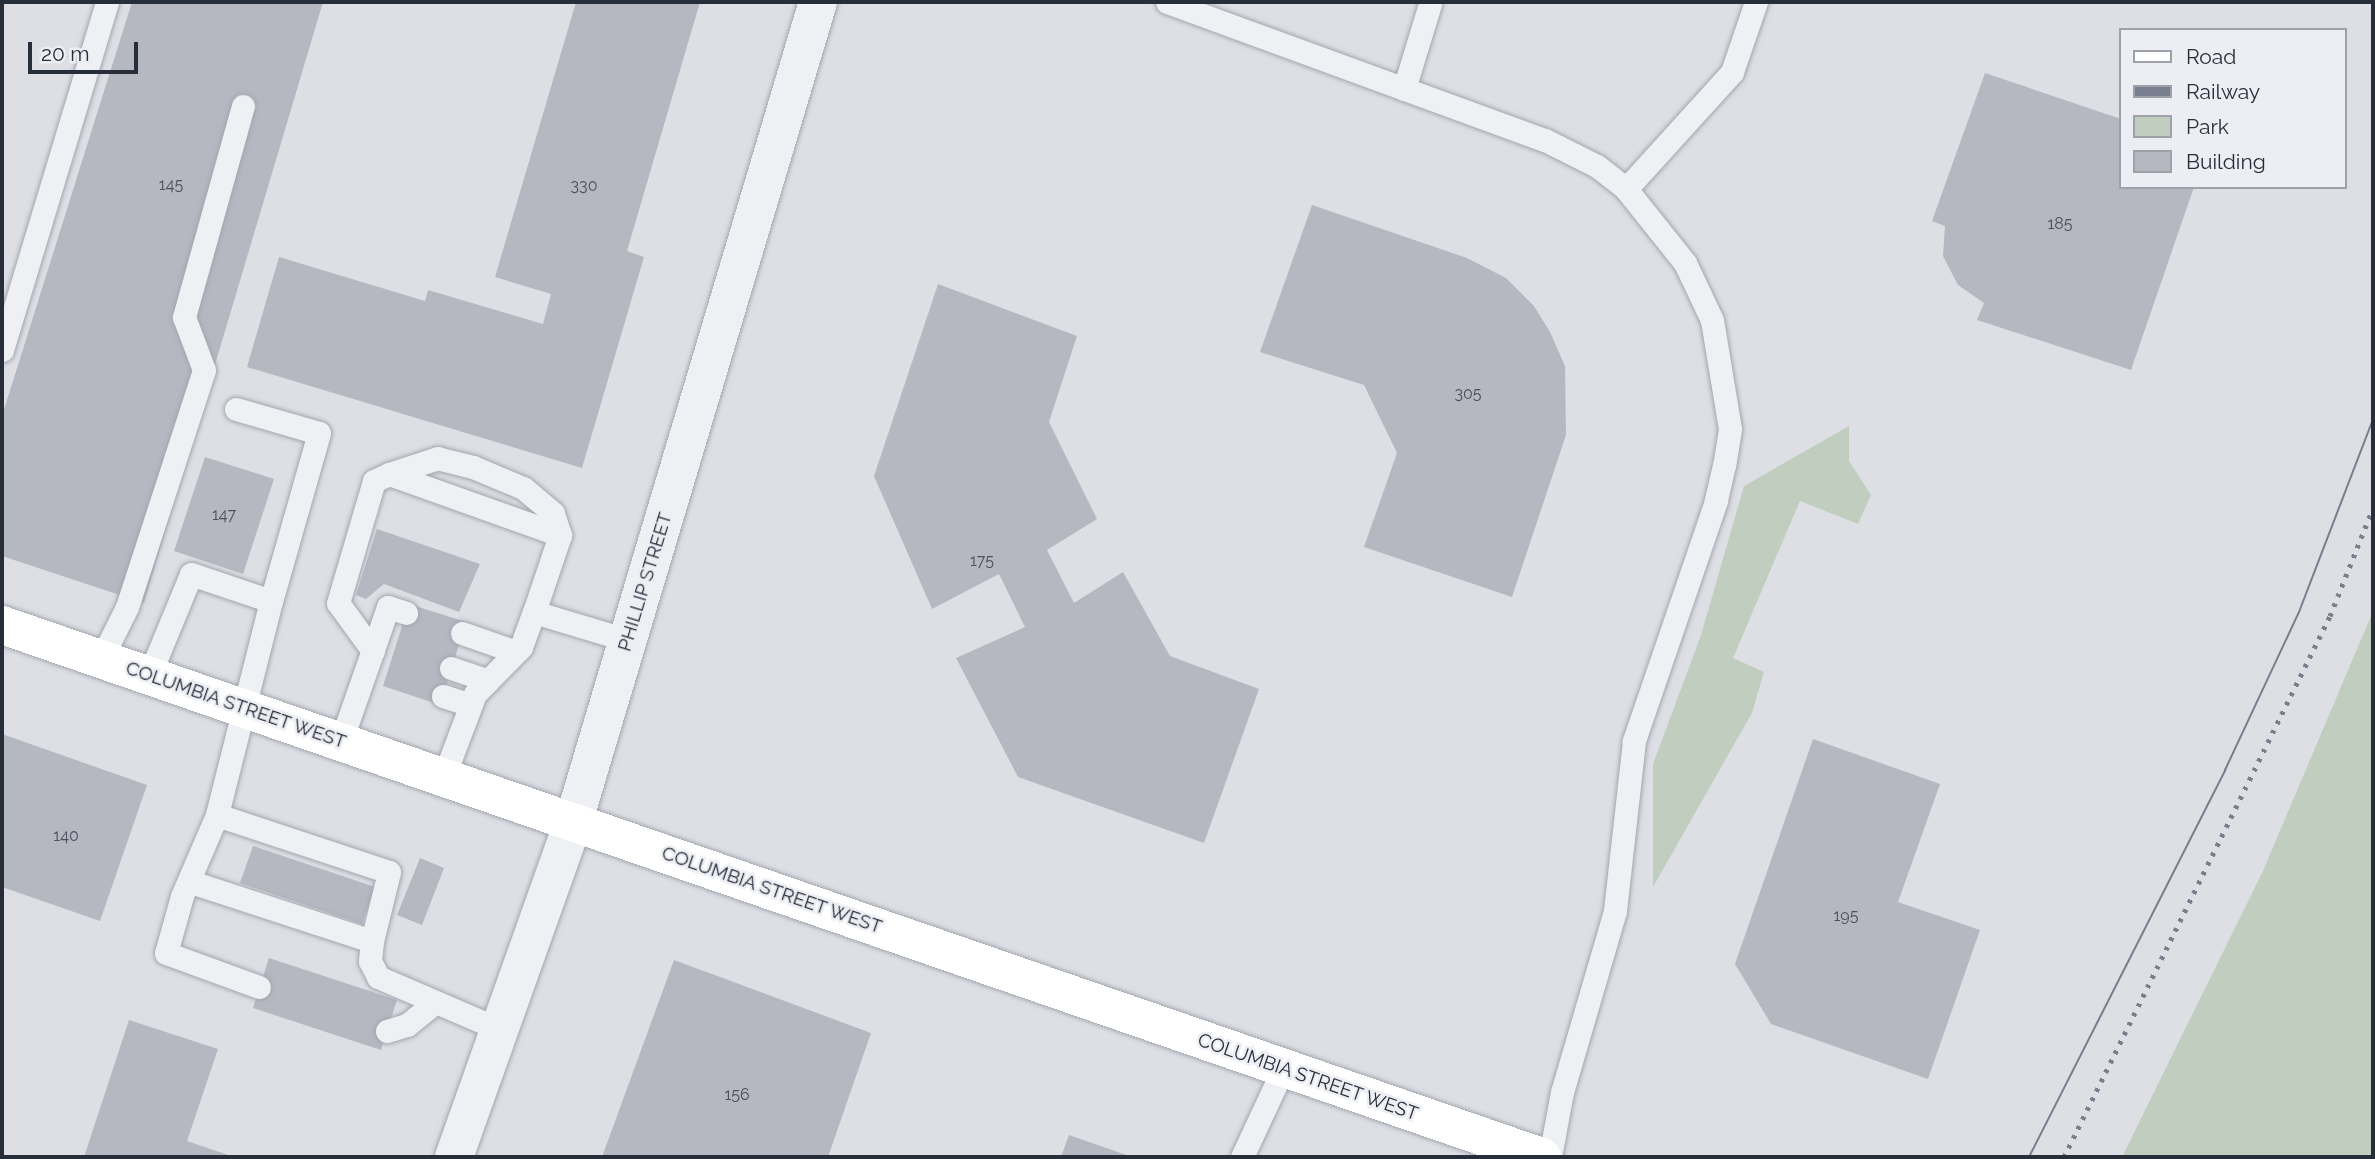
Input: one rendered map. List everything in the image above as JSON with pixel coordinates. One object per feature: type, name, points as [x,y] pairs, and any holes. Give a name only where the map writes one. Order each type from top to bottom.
[{"type":"main road","name":"COLUMBIA STREET WEST","points":[[2,625],[573,820],[1542,1157]]},
{"type":"street","name":"PHILLIP STREET","points":[[454,1157],[573,820],[818,2]]},
{"type":"lane","points":[[2,350],[107,2]]},
{"type":"lane","points":[[1167,2],[1545,140],[1597,166],[1626,189],[1685,263],[1712,320],[1730,429],[1716,501],[1634,741],[1615,911],[1562,1092],[1550,1157]]},
{"type":"lane","points":[[1626,189],[1732,72],[1756,2]]},
{"type":"lane","points":[[1404,89],[1430,4]]},
{"type":"lane","points":[[101,659],[127,607],[204,370],[184,317],[243,106]]},
{"type":"lane","points":[[236,409],[319,433],[271,601],[246,709],[217,815],[191,882],[178,906],[166,953],[260,987]]},
{"type":"lane","points":[[380,657],[338,603],[374,481],[438,458],[473,467],[523,488],[553,513],[560,535],[534,612],[516,652],[488,681],[471,705],[444,776]]},
{"type":"lane","points":[[389,474],[560,535]]},
{"type":"lane","points":[[149,676],[191,574],[271,601]]},
{"type":"lane","points":[[341,741],[380,657],[388,607],[406,613]]},
{"type":"lane","points":[[534,612],[627,640]]},
{"type":"lane","points":[[462,633],[516,652]]},
{"type":"lane","points":[[451,668],[488,681]]},
{"type":"lane","points":[[443,695],[471,705]]},
{"type":"lane","points":[[217,815],[292,849],[340,866],[388,872],[370,961],[378,977],[499,1029]]},
{"type":"lane","points":[[191,882],[276,903],[325,919],[372,941]]},
{"type":"lane","points":[[387,1031],[407,1025],[434,1003]]},
{"type":"lane","points":[[1242,1157],[1283,1069]]},
{"type":"green space","points":[[1849,426],[1849,461],[1871,495],[1858,524],[1800,501],[1733,658],[1764,672],[1752,713],[1653,887],[1653,764],[1701,635],[1744,486]]},
{"type":"green space","points":[[2371,616],[2373,1157],[2122,1157],[2262,873]]},
{"type":"building","points":[[132,2],[323,2],[144,603],[2,556],[2,416]]},
{"type":"building","points":[[576,2],[700,2],[627,251],[644,257],[582,468],[247,367],[279,257],[425,301],[428,290],[543,324],[551,294],[495,277]]},
{"type":"building","points":[[1985,73],[2120,119],[2120,189],[2193,189],[2131,370],[1977,320],[1984,303],[1958,285],[1943,256],[1945,226],[1932,221]]},
{"type":"building","points":[[1312,205],[1467,258],[1506,278],[1534,306],[1550,332],[1565,366],[1566,435],[1512,597],[1364,547],[1397,453],[1364,385],[1260,352]]},
{"type":"building","points":[[938,284],[1077,336],[1049,422],[1097,519],[1047,550],[1074,603],[1123,572],[1170,656],[1259,689],[1204,843],[1018,777],[956,658],[1025,627],[999,574],[932,609],[874,476]]},
{"type":"building","points":[[205,457],[274,479],[243,574],[174,551]]},
{"type":"building","points":[[377,529],[480,564],[459,612],[384,584],[366,599],[356,595]]},
{"type":"building","points":[[409,604],[466,622],[440,705],[383,686]]},
{"type":"building","points":[[2,734],[147,785],[100,921],[2,887]]},
{"type":"building","points":[[1813,739],[1940,784],[1898,902],[1980,930],[1928,1079],[1771,1024],[1735,964]]},
{"type":"building","points":[[253,846],[375,887],[362,924],[240,883]]},
{"type":"building","points":[[420,858],[444,868],[422,925],[397,915]]},
{"type":"building","points":[[269,958],[397,1000],[381,1050],[253,1008]]},
{"type":"building","points":[[674,960],[871,1033],[828,1157],[602,1157]]},
{"type":"building","points":[[129,1020],[218,1049],[187,1141],[234,1157],[84,1157]]},
{"type":"building","points":[[1069,1135],[1132,1157],[1061,1157]]},
{"type":"tram line","points":[[2029,1157],[2225,770],[2299,612],[2373,419]]},
{"type":"railway","points":[[2064,1157],[2330,616],[2373,508]]}]
